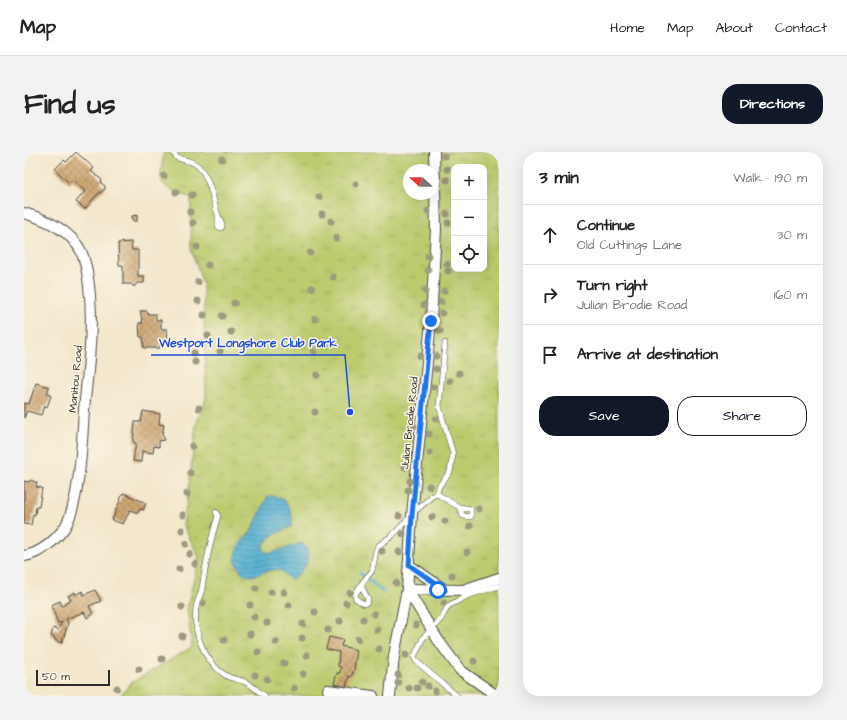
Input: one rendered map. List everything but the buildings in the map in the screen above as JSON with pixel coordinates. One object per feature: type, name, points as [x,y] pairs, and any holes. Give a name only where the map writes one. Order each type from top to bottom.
[{"type":"street","name":"Julian Brodie Road","points":[[390,696],[394,656],[409,565],[412,515],[431,321],[436,229],[434,152]]},
{"type":"street","name":"Manitou Road","points":[[24,212],[39,218],[66,233],[81,251],[89,285],[91,328],[80,465],[73,506],[65,526],[49,545],[24,556]]},
{"type":"street","points":[[409,565],[445,590]]},
{"type":"street","points":[[406,589],[463,590],[499,578]]},
{"type":"street","points":[[406,589],[431,629],[460,670],[497,696]]},
{"type":"street","points":[[328,690],[373,696]]},
{"type":"lane","points":[[173,152],[177,158],[194,163],[203,172],[215,204],[218,217]]},
{"type":"lane","points":[[437,494],[439,486],[446,479],[453,466],[452,447],[441,414],[438,398],[445,343]]},
{"type":"lane","points":[[437,494],[460,507]]},
{"type":"lane","points":[[418,509],[432,496],[437,494]]},
{"type":"lane","points":[[216,512],[218,516],[210,540],[202,590],[195,615],[200,643],[206,656],[226,676],[246,682],[265,696]]},
{"type":"lane","points":[[362,583],[374,566],[378,546],[393,535],[407,520]]},
{"type":"lane","points":[[456,696],[416,661],[414,657],[423,638],[441,620],[448,606],[454,602],[499,586]]},
{"type":"green space","points":[[164,152],[499,152],[499,696],[120,696],[131,683],[192,647],[187,608],[199,557],[183,525],[196,425],[206,398],[203,284],[191,249],[191,198],[166,187],[161,179]]},
{"type":"water","points":[[268,496],[280,498],[288,505],[291,514],[292,526],[270,537],[263,546],[264,551],[270,553],[302,543],[308,552],[309,557],[305,566],[293,579],[290,579],[283,572],[278,570],[272,570],[254,576],[249,576],[244,574],[239,569],[235,560],[238,546],[251,532]]},
{"type":"waterway","points":[[360,573],[383,592]]},
{"type":"place","name":"Westport Longshore Club Park","points":[[350,412]]},
{"type":"route","points":[[431,321],[412,515],[409,565],[445,590],[438,590]]}]
